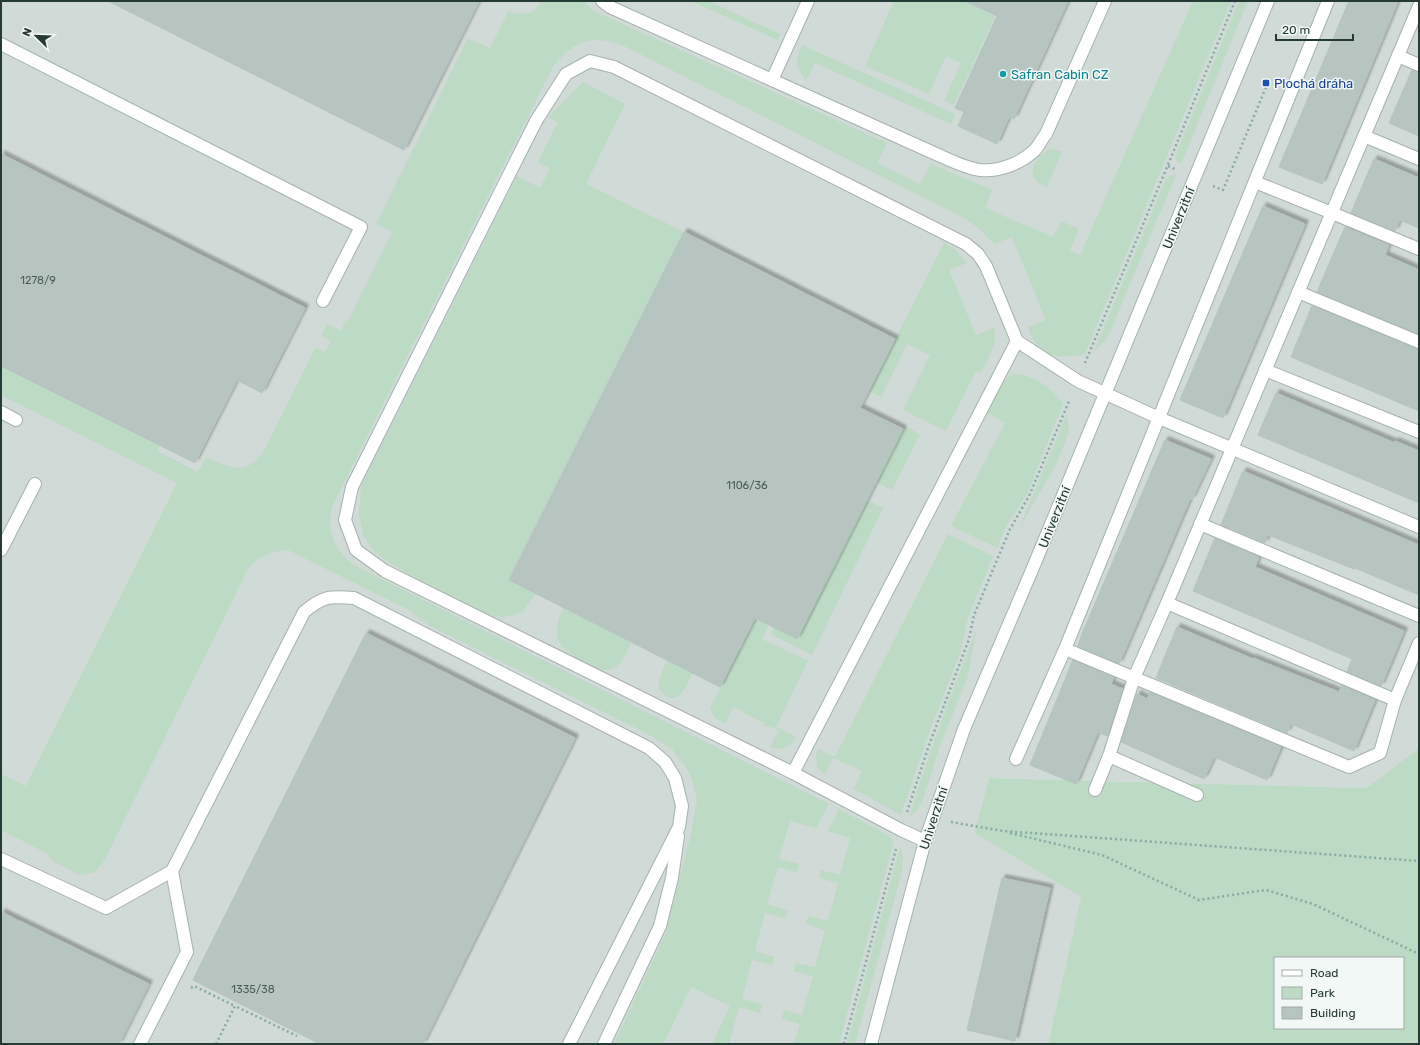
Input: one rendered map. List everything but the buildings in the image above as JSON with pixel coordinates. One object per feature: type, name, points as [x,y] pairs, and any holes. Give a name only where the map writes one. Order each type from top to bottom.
[{"type":"street","points":[[602,1],[610,7],[772,80],[960,164],[980,170],[1001,168],[1018,162],[1035,149],[1046,134],[1105,1]]},
{"type":"street","points":[[772,80],[808,1]]},
{"type":"street","name":"Univerzitní","points":[[871,1044],[925,841],[964,729],[1032,570],[1268,1]]},
{"type":"street","points":[[1016,760],[1065,649],[1328,1]]},
{"type":"street","points":[[1095,790],[1109,756],[1134,678],[1419,6]]},
{"type":"street","points":[[1,44],[361,227],[323,301]]},
{"type":"street","points":[[1398,56],[1419,65]]},
{"type":"street","points":[[925,841],[901,830],[793,773],[385,571],[356,550],[345,520],[352,487],[536,121],[566,74],[590,61],[614,66],[966,244],[978,254],[986,266],[1017,341],[1078,381],[1159,418],[1419,527]]},
{"type":"street","points":[[1364,136],[1419,159]]},
{"type":"street","points":[[1255,182],[1332,212],[1419,249]]},
{"type":"street","points":[[1298,292],[1419,342]]},
{"type":"street","points":[[793,773],[1017,341]]},
{"type":"street","points":[[1265,370],[1419,432]]},
{"type":"street","points":[[1,412],[16,420]]},
{"type":"street","points":[[1,550],[35,484]]},
{"type":"street","points":[[1200,524],[1419,616]]},
{"type":"street","points":[[1,860],[106,908],[172,872],[304,612],[317,601],[334,596],[354,598],[649,748],[665,762],[675,778],[682,806],[672,878],[660,926],[604,1044]]},
{"type":"street","points":[[1167,602],[1395,700]]},
{"type":"street","points":[[1065,649],[1349,767],[1380,753],[1395,700],[1419,643]]},
{"type":"street","points":[[1109,756],[1197,795]]},
{"type":"street","points":[[569,1044],[679,827]]},
{"type":"street","points":[[140,1044],[187,952],[172,872]]},
{"type":"path","points":[[844,1044],[901,830],[928,748],[969,639],[974,615],[1010,529],[1029,496],[1078,381],[1235,1]]},
{"type":"path","points":[[932,819],[1003,831],[1102,855],[1200,900],[1266,890],[1313,904],[1419,954]]},
{"type":"path","points":[[1003,831],[1419,861]]},
{"type":"path","points":[[160,1004],[194,986],[297,1036]]},
{"type":"path","points":[[216,1044],[235,1006]]},
{"type":"shaded area","points":[[1,1],[1419,1],[1419,748],[1366,788],[989,778],[974,833],[1081,897],[1048,1044],[1,1044]]},
{"type":"green space","points":[[541,1],[583,1],[593,10],[605,16],[887,143],[877,163],[920,184],[931,164],[992,190],[985,208],[1053,237],[1061,221],[1079,229],[1070,250],[1080,255],[1193,1],[1231,1],[1085,354],[1066,357],[1050,354],[1043,350],[1037,345],[1032,337],[1028,327],[1046,320],[1012,237],[994,244],[982,231],[964,218],[624,46],[602,40],[593,40],[576,45],[553,67],[333,504],[330,526],[333,539],[344,556],[354,565],[829,804],[816,828],[790,821],[779,859],[799,864],[797,872],[778,867],[767,904],[788,910],[785,918],[765,913],[755,951],[774,957],[772,965],[752,960],[742,999],[762,1004],[760,1013],[739,1007],[729,1044],[712,1044],[730,1006],[691,987],[663,1044],[614,1044],[665,935],[692,830],[697,800],[690,773],[672,749],[646,733],[430,626],[407,609],[288,550],[261,557],[248,569],[104,861],[95,872],[79,875],[50,859],[48,854],[1,830],[1,774],[26,786],[177,483],[1,395],[1,366],[160,445],[157,451],[198,472],[206,457],[231,467],[245,467],[252,464],[259,458],[265,449],[315,348],[325,352],[331,340],[321,336],[327,324],[341,331],[346,320],[348,321],[392,232],[376,224],[468,38],[490,48],[508,12],[523,14],[531,12]]},
{"type":"green space","points":[[691,1],[708,1],[780,34],[778,40]]},
{"type":"green space","points":[[894,1],[962,1],[995,16],[954,105],[944,101],[961,63],[946,56],[929,94],[865,66]]},
{"type":"green space","points":[[1239,1],[1248,1],[1181,164],[1177,162],[1175,158],[1176,154]]},
{"type":"green space","points":[[802,45],[955,114],[951,124],[815,63],[806,81],[798,68],[798,56]]},
{"type":"green space","points":[[583,82],[625,104],[586,184],[684,232],[509,580],[536,594],[523,611],[502,617],[487,615],[411,576],[392,565],[374,551],[363,535],[359,514],[361,486],[517,176],[540,188],[550,168],[538,162],[558,122],[548,117]]},
{"type":"green space","points":[[1052,149],[1062,152],[1047,187],[1035,180],[1033,169],[1040,156]]},
{"type":"green space","points":[[1176,175],[1109,334],[1105,341],[1094,351],[1166,179]]},
{"type":"green space","points":[[944,243],[954,248],[967,263],[949,270],[976,335],[994,328],[995,334],[992,351],[987,362],[981,373],[976,371],[946,431],[903,410],[930,355],[907,344],[881,397],[869,391]]},
{"type":"green space","points":[[1014,374],[1028,376],[1042,383],[1054,393],[1063,404],[1027,494],[1006,526],[997,548],[951,526],[1005,423],[987,413],[1001,386]]},
{"type":"green space","points":[[1067,414],[1069,432],[1056,465],[1019,528]]},
{"type":"green space","points":[[904,426],[920,434],[892,490],[876,482]]},
{"type":"green space","points":[[867,500],[883,508],[812,655],[771,634],[774,627],[797,638]]},
{"type":"green space","points":[[948,534],[993,556],[968,618],[960,653],[926,741],[901,815],[854,789],[862,771],[833,758],[825,775],[817,767],[816,755],[818,749],[835,757]]},
{"type":"green space","points":[[563,608],[631,642],[619,664],[611,669],[599,670],[583,662],[566,650],[559,641],[557,633]]},
{"type":"green space","points":[[755,617],[769,624],[762,639],[808,661],[776,727],[796,737],[785,747],[778,749],[770,747],[779,730],[765,726],[764,723],[733,707],[725,724],[714,717],[710,708]]},
{"type":"green space","points":[[977,628],[967,679],[940,746],[923,799],[916,812],[909,817],[941,722]]},
{"type":"green space","points":[[667,660],[693,673],[683,691],[675,698],[670,698],[659,689],[659,680]]},
{"type":"green space","points":[[1419,748],[1419,1044],[1048,1044],[1081,897],[974,833],[989,778],[1366,788]]},
{"type":"green space","points":[[839,809],[884,833],[894,841],[839,1044],[794,1044],[800,1024],[782,1019],[784,1010],[802,1015],[813,976],[794,971],[796,963],[815,967],[825,930],[806,924],[808,916],[828,921],[838,883],[819,878],[821,870],[840,875],[850,838],[828,831]]},
{"type":"green space","points":[[900,847],[903,859],[900,879],[855,1044],[847,1044]]},
{"type":"place","name":"Safran Cabin CZ","points":[[1003,74]]},
{"type":"place","name":"Plochá dráha","points":[[1266,83]]}]
